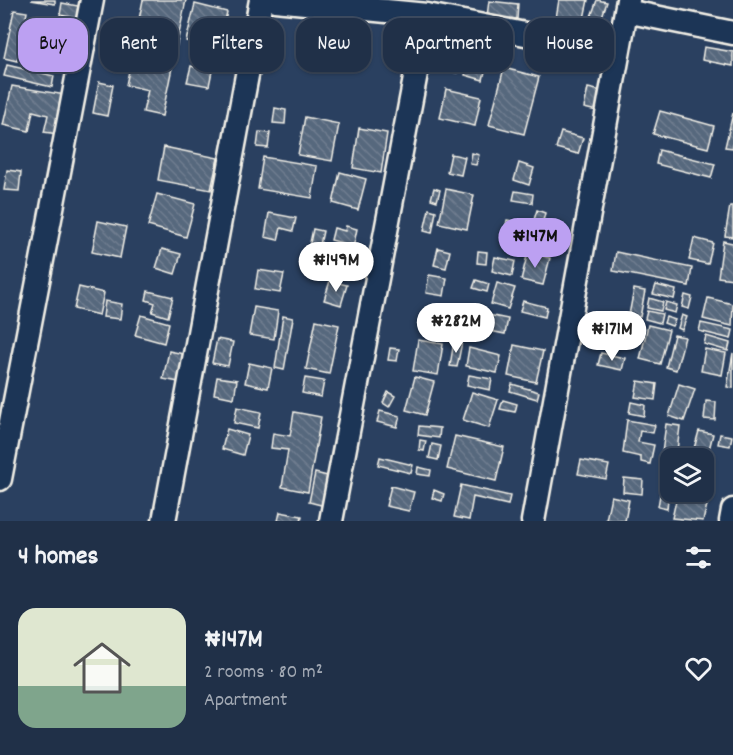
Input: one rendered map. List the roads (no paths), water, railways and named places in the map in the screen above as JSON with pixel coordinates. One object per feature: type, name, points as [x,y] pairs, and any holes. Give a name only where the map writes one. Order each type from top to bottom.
[{"type":"street","points":[[0,479],[92,0]]},
{"type":"street","points":[[164,521],[261,0]]},
{"type":"street","points":[[275,0],[426,15],[618,52]]},
{"type":"street","points":[[533,521],[627,5],[733,33]]},
{"type":"street","points":[[331,521],[426,15]]},
{"type":"street","points":[[731,521],[733,510]]}]
